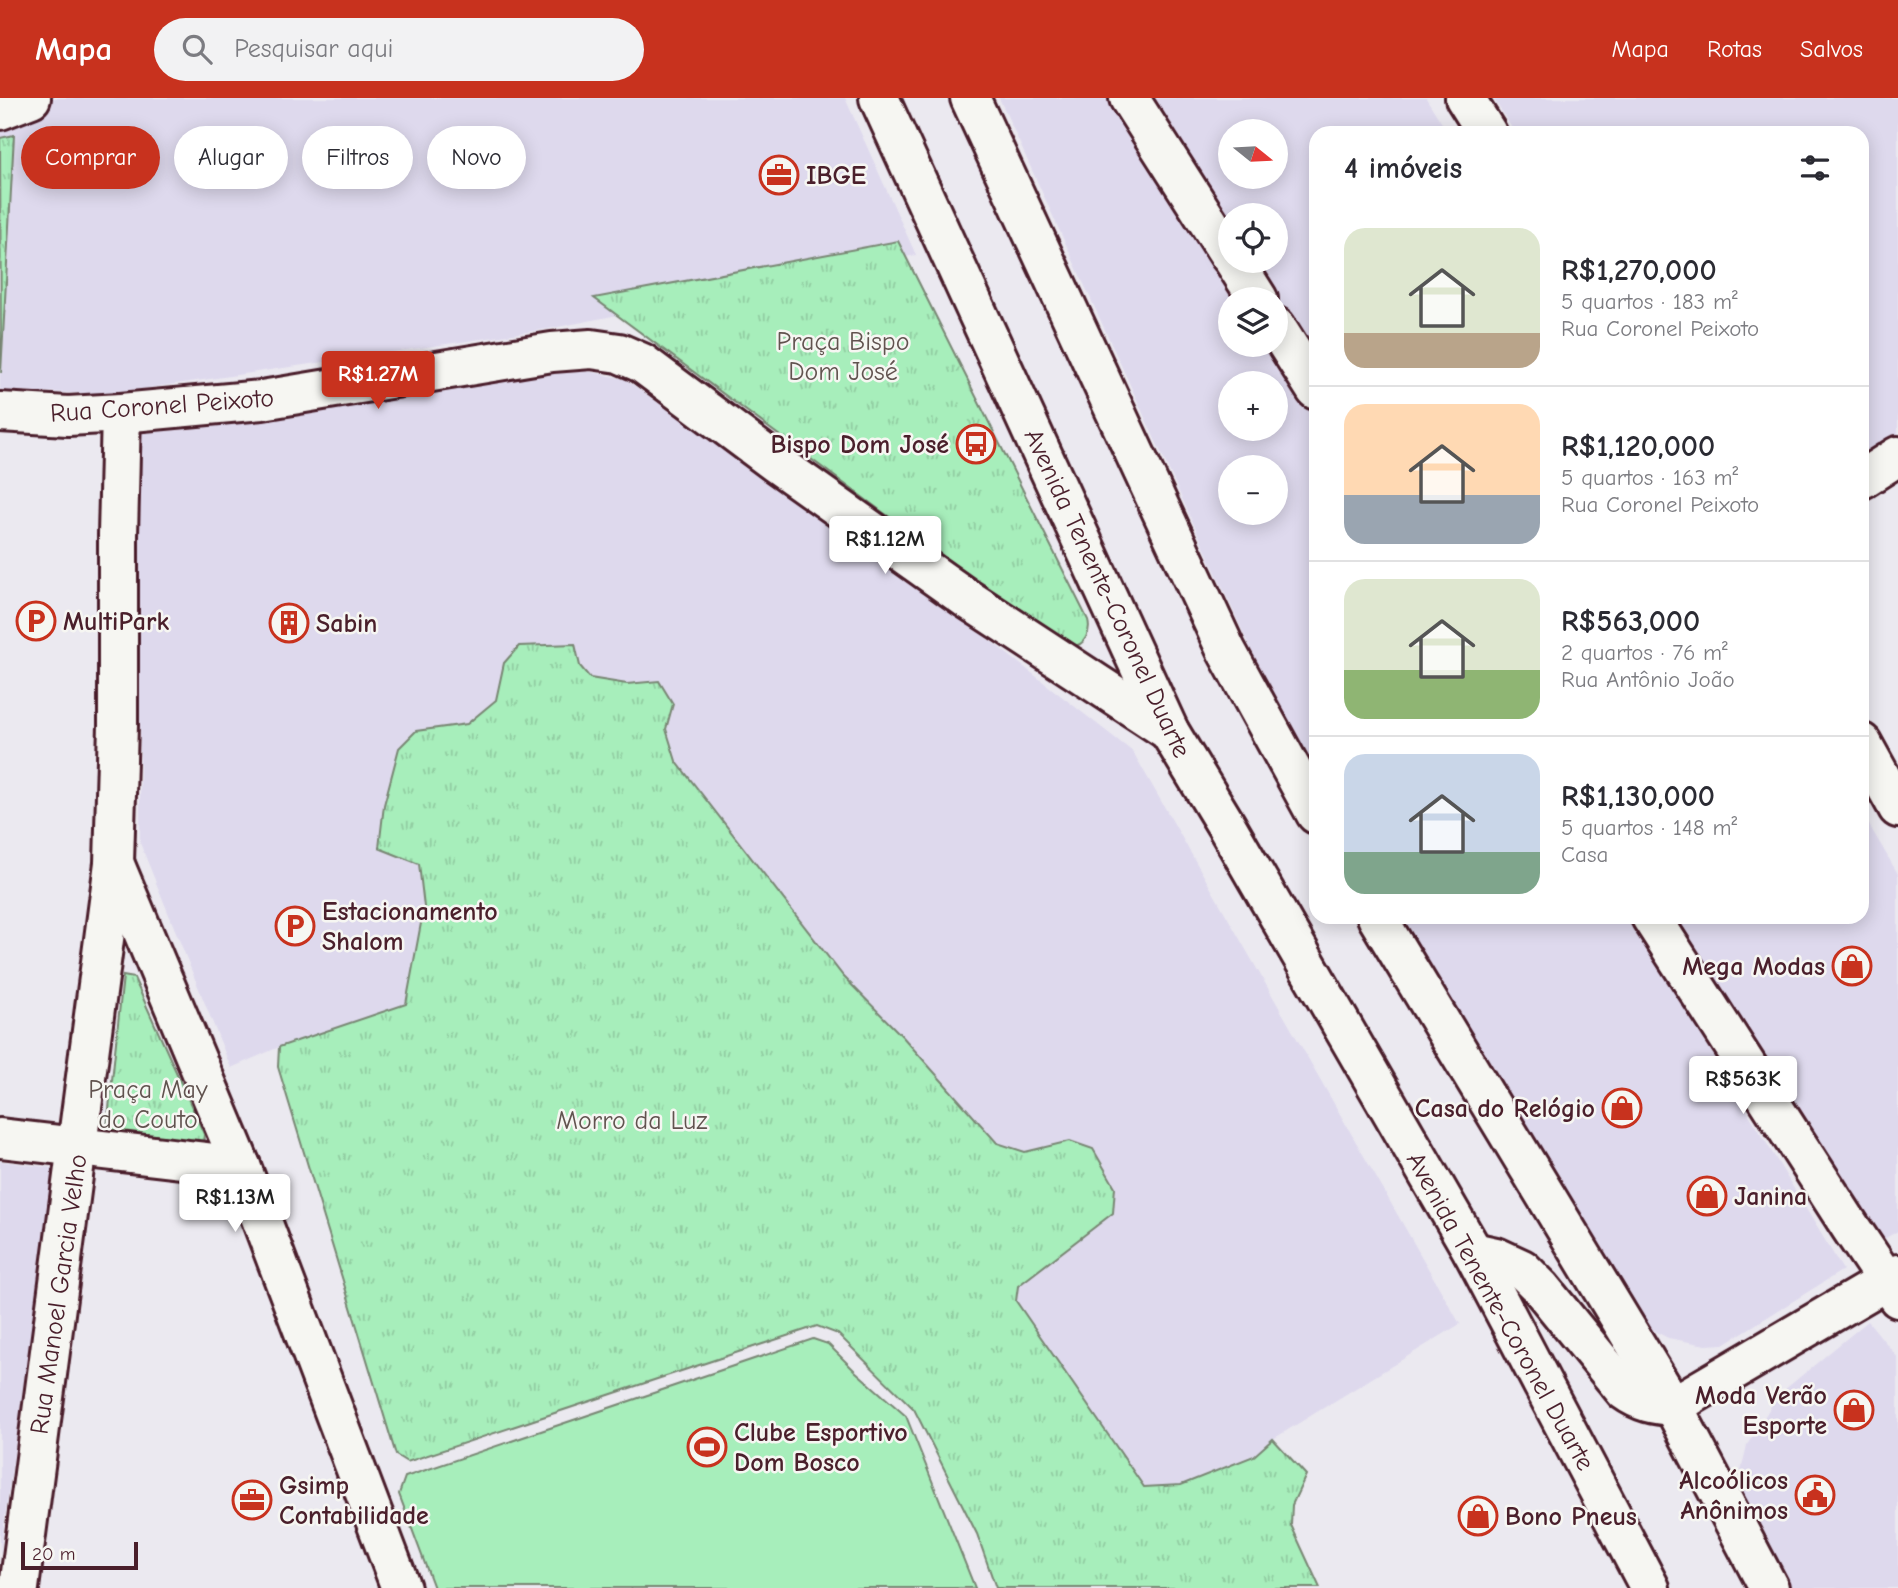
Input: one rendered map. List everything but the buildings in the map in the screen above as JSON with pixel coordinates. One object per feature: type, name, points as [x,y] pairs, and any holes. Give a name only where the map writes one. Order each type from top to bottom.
[{"type":"street","points":[[0,110],[31,98]]},
{"type":"street","name":"Avenida Tenente-Coronel Duarte","points":[[879,98],[1169,731],[1473,1252],[1650,1588]]},
{"type":"street","points":[[970,98],[1226,650],[1309,801]]},
{"type":"street","points":[[1129,98],[1218,237]]},
{"type":"street","points":[[1465,98],[1483,126]]},
{"type":"street","points":[[1288,346],[1309,379]]},
{"type":"street","name":"Rua Coronel Peixoto","points":[[0,412],[68,416],[262,400],[552,352],[590,349],[619,353],[642,363],[776,463],[966,598],[1169,731]]},
{"type":"street","name":"Rua Manoel Garcia Velho","points":[[19,1588],[114,863],[121,413]]},
{"type":"street","points":[[1869,475],[1898,456]]},
{"type":"street","points":[[1869,756],[1898,808]]},
{"type":"street","points":[[114,863],[241,1166],[401,1588]]},
{"type":"street","points":[[1381,924],[1673,1406],[1769,1588]]},
{"type":"street","points":[[1473,1252],[1496,1257],[1522,1269],[1541,1288],[1625,1391],[1636,1399],[1673,1406],[1894,1285],[1656,924]]},
{"type":"street","points":[[0,1138],[241,1166]]},
{"type":"shaded area","points":[[49,98],[845,98],[916,255],[548,329],[108,394],[0,391],[0,121]]},
{"type":"shaded area","points":[[999,98],[1111,98],[1218,263],[1218,273],[1224,273],[1233,287],[1218,287],[1218,357],[1278,357],[1287,371],[1218,371],[1218,441],[1288,441],[1288,373],[1309,405],[1309,777]]},
{"type":"shaded area","points":[[1138,98],[1426,98],[1444,126],[1309,126],[1309,371],[1288,336],[1288,287],[1265,287],[1251,273],[1288,273],[1288,203],[1218,203],[1218,226]]},
{"type":"shaded area","points":[[1493,98],[1898,98],[1898,439],[1869,458],[1869,126],[1511,126]]},
{"type":"shaded area","points":[[573,368],[625,379],[988,639],[1133,752],[1460,1324],[1273,1439],[1254,1456],[1181,1485],[1144,1487],[1016,1301],[1017,1286],[1113,1213],[1069,1141],[1025,1152],[997,1143],[902,1036],[843,976],[676,761],[666,729],[673,704],[627,684],[590,678],[580,666],[504,663],[496,700],[467,725],[416,731],[419,864],[424,907],[406,1005],[279,1047],[231,1068],[140,843],[140,433]]},
{"type":"shaded area","points":[[1869,825],[1898,874],[1898,1231],[1873,1245],[1668,924],[1869,924]]},
{"type":"shaded area","points":[[1394,924],[1634,924],[1843,1270],[1724,1344],[1706,1345],[1668,1338],[1638,1322]]},
{"type":"shaded area","points":[[0,1161],[54,1168],[0,1554]]},
{"type":"shaded area","points":[[1868,1321],[1898,1358],[1898,1588],[1779,1588],[1745,1523],[1738,1484],[1747,1445],[1778,1395]]},
{"type":"green space","points":[[14,135],[1,373],[0,138]]},
{"type":"green space","name":"Praça Bispo Dom José","points":[[898,241],[1088,620],[1088,633],[1076,646],[1059,643],[594,298]]},
{"type":"green space","name":"Morro da Luz","points":[[575,644],[580,666],[590,678],[627,684],[659,681],[673,704],[666,729],[676,761],[843,976],[902,1036],[997,1143],[1025,1152],[1070,1141],[1093,1149],[1115,1187],[1113,1213],[1018,1286],[1016,1301],[1144,1487],[1181,1485],[1254,1456],[1273,1439],[1306,1475],[1292,1505],[1291,1525],[1320,1588],[996,1588],[977,1534],[914,1409],[838,1334],[817,1326],[407,1462],[396,1455],[278,1067],[279,1047],[406,1004],[424,907],[419,864],[379,848],[384,805],[399,748],[416,731],[467,724],[496,700],[504,663],[519,646]]},
{"type":"green space","name":"Praça May do Couto","points":[[123,976],[134,978],[204,1134],[203,1148],[106,1137]]},
{"type":"green space","name":"Clube Esportivo Dom Bosco","points":[[813,1339],[828,1344],[906,1416],[975,1588],[434,1588],[399,1494],[405,1477]]},
{"type":"place","name":"IBGE","points":[[779,175]]},
{"type":"place","name":"Bispo Dom José","points":[[976,444]]},
{"type":"place","name":"MultiPark","points":[[36,621]]},
{"type":"place","name":"Sabin","points":[[289,623]]},
{"type":"place","name":"Estacionamento Shalom","points":[[295,926]]},
{"type":"place","name":"Mega Modas","points":[[1852,966]]},
{"type":"place","name":"Casa do Relógio","points":[[1622,1108]]},
{"type":"place","name":"Janina","points":[[1707,1196]]},
{"type":"place","name":"Moda Verão Esporte","points":[[1854,1410]]},
{"type":"place","name":"Clube Esportivo Dom Bosco","points":[[707,1447]]},
{"type":"place","name":"Alcoólicos Anônimos","points":[[1815,1495]]},
{"type":"place","name":"Gsimp Contabilidade","points":[[252,1500]]},
{"type":"place","name":"Bono Pneus","points":[[1478,1516]]}]
